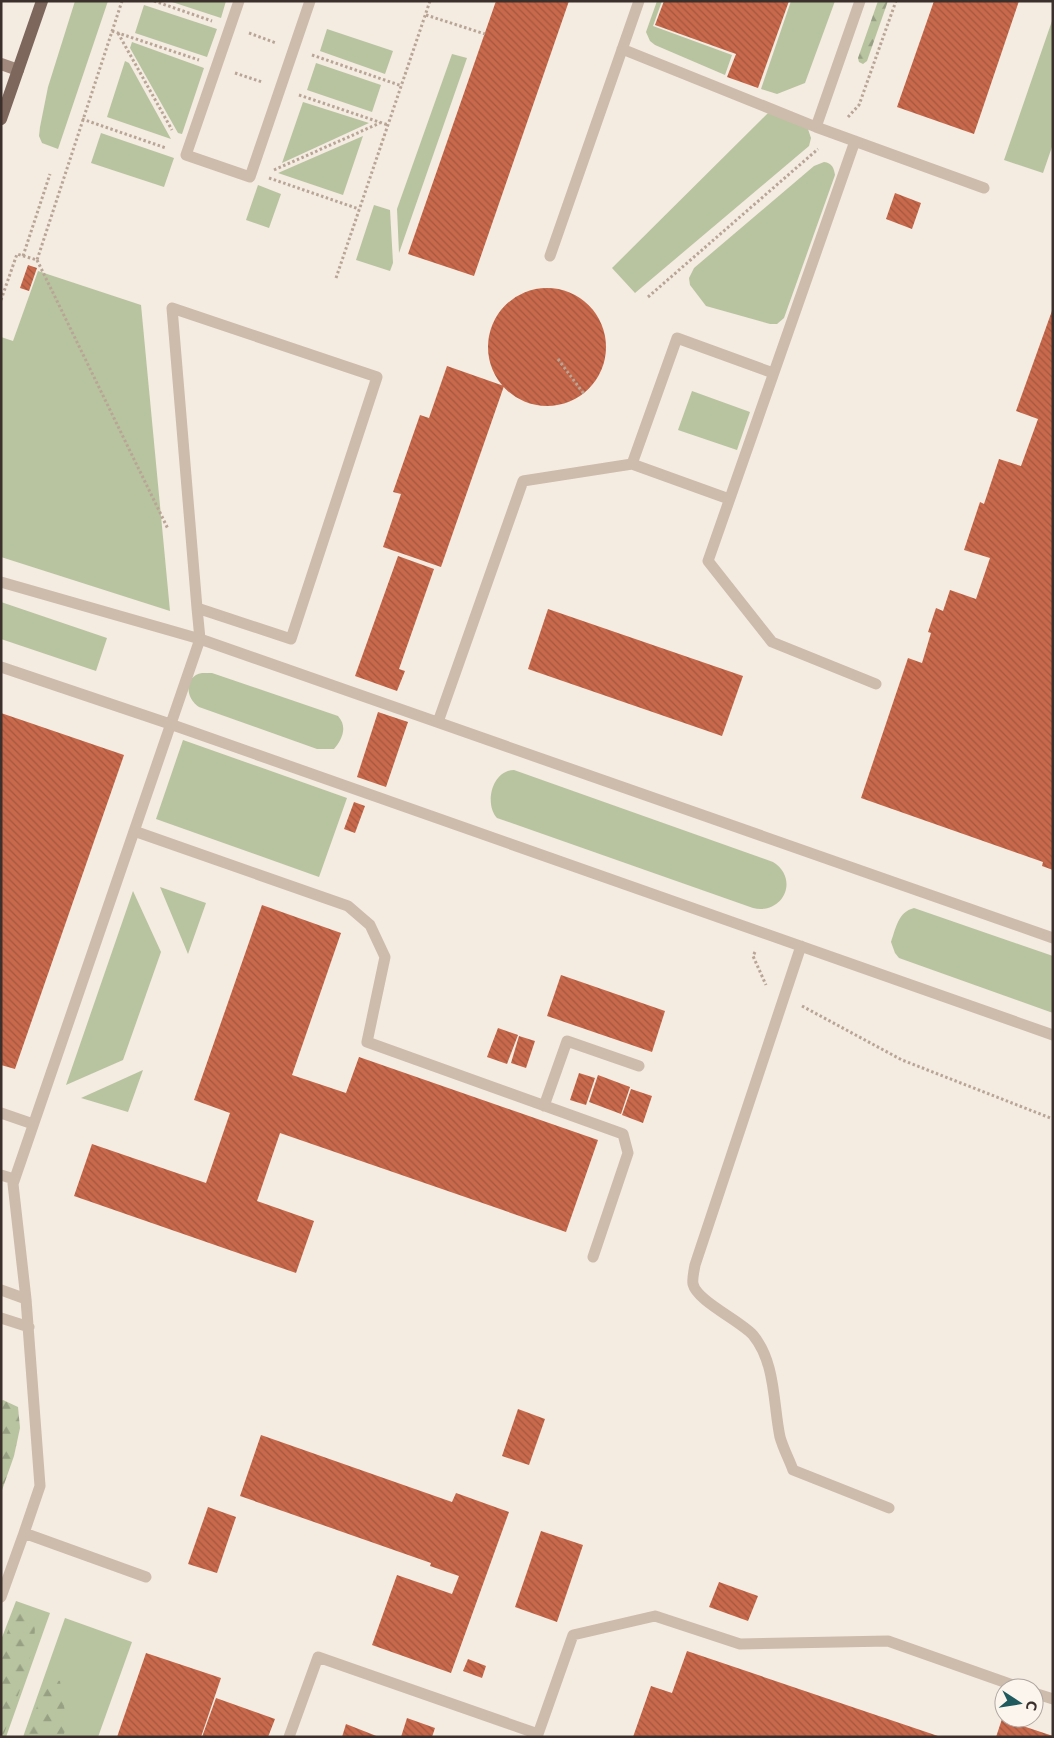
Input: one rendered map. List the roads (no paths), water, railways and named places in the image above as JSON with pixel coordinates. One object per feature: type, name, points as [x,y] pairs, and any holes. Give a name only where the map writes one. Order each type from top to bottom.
[{"type":"main road","points":[[1,119],[42,1]]},
{"type":"street","points":[[1,64],[18,70]]},
{"type":"lane","points":[[239,1],[186,154],[256,176],[281,89],[310,1]]},
{"type":"lane","points":[[550,256],[638,1]]},
{"type":"lane","points":[[816,127],[860,1]]},
{"type":"lane","points":[[622,50],[816,127],[984,188]]},
{"type":"lane","points":[[855,141],[708,561],[772,642],[876,684]]},
{"type":"lane","points":[[1,1597],[40,1486],[29,1327],[14,1179],[200,639],[197,608],[172,308],[377,377],[290,639],[197,608]]},
{"type":"lane","points":[[632,464],[677,338],[773,374]]},
{"type":"lane","points":[[438,722],[522,481],[632,464],[729,499]]},
{"type":"lane","points":[[1,582],[200,639],[1053,938]]},
{"type":"lane","points":[[1,667],[170,724],[1053,1035]]},
{"type":"lane","points":[[134,831],[348,906],[370,925],[385,957],[367,1042],[623,1134],[628,1153],[593,1257]]},
{"type":"lane","points":[[801,946],[695,1265],[692,1282],[696,1294],[740,1323],[753,1336],[763,1352],[770,1370],[781,1439],[793,1470],[889,1508]]},
{"type":"lane","points":[[544,1106],[567,1041],[639,1066]]},
{"type":"lane","points":[[1,1113],[33,1124]]},
{"type":"lane","points":[[1,1175],[14,1179]]},
{"type":"lane","points":[[1,1290],[26,1299]]},
{"type":"lane","points":[[1,1318],[29,1327]]},
{"type":"lane","points":[[24,1533],[146,1577]]},
{"type":"lane","points":[[289,1737],[318,1657],[538,1735],[573,1635],[655,1616],[740,1644],[888,1641],[994,1678]]}]
